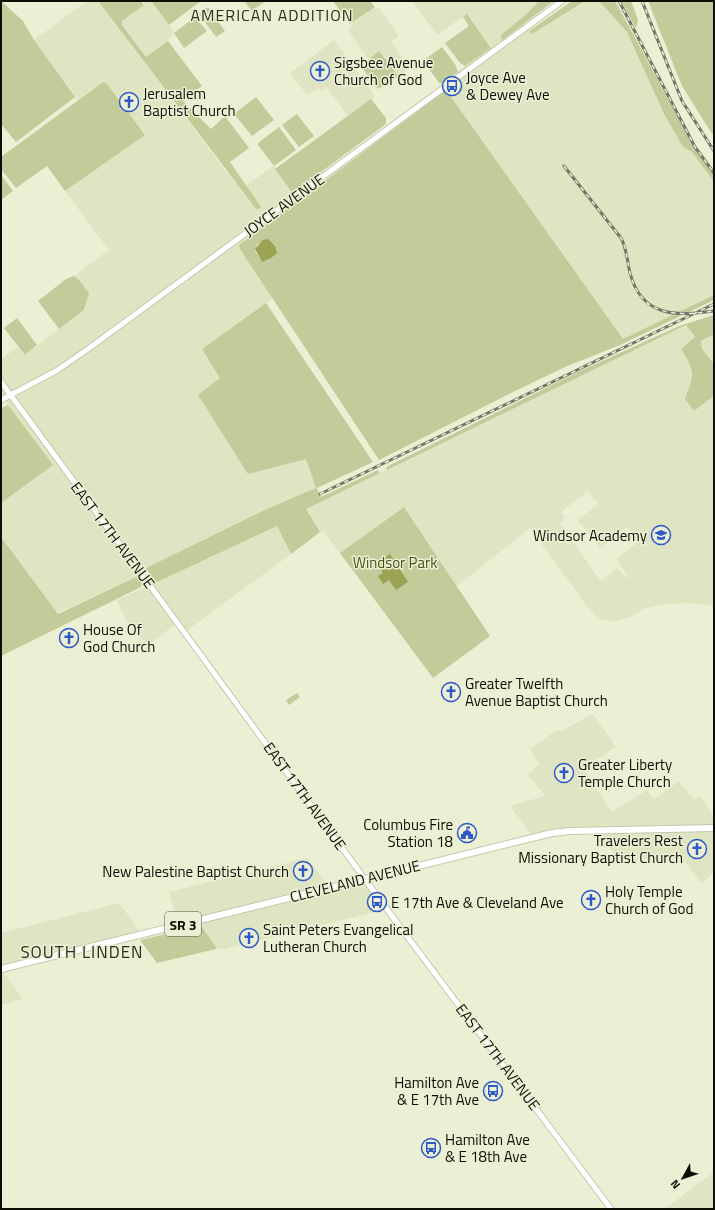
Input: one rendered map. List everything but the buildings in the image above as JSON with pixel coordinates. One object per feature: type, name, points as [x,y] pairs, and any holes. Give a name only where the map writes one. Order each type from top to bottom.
[{"type":"main road","name":"CLEVELAND AVENUE","points":[[1,969],[552,833],[571,830],[714,828]]},
{"type":"street","name":"JOYCE AVENUE","points":[[1,400],[56,371],[88,349],[562,1]]},
{"type":"street","name":"EAST 17TH AVENUE","points":[[1,382],[365,879],[612,1209]]},
{"type":"shaded area","points":[[87,1],[98,1],[225,170],[261,207],[245,186],[274,166],[299,199],[239,245],[273,298],[202,349],[221,378],[306,459],[316,488],[271,507],[146,568],[138,576],[1,639],[11,550],[1,537],[1,503],[52,465],[8,405],[1,392],[1,359],[18,347],[25,355],[84,310],[79,280],[74,276],[109,250],[65,191],[145,135],[103,82],[77,100],[34,40]]},
{"type":"shaded area","points":[[148,1],[151,1],[174,33],[168,41],[146,57],[122,24],[122,21]]},
{"type":"shaded area","points":[[412,1],[539,1],[502,39],[523,23],[532,34],[585,1],[599,1],[627,32],[664,114],[683,147],[692,152],[714,182],[714,295],[623,340],[441,84],[491,47],[467,14],[437,35]]},
{"type":"shaded area","points":[[375,7],[376,9],[378,7],[399,36],[391,42],[410,68],[398,76],[379,51],[368,59],[348,31],[352,27],[351,24]]},
{"type":"shaded area","points":[[334,40],[375,96],[348,116],[326,87],[321,91],[318,88],[307,95],[290,73]]},
{"type":"shaded area","points":[[268,239],[275,246],[277,253],[271,258],[262,262],[255,249],[263,240]]},
{"type":"shaded area","points":[[686,325],[695,338],[681,349],[692,368],[693,374],[685,399],[694,411],[714,396],[714,606],[688,603],[665,604],[643,609],[631,617],[615,621],[601,620],[588,608],[530,528],[457,586],[404,507],[340,553],[324,532],[320,532],[305,509]],"holes":[[[588,491],[598,504],[578,520],[600,548],[627,527],[638,542],[616,559],[628,576],[626,578],[618,568],[601,581],[560,524],[565,517],[561,512]]]},
{"type":"shaded area","points":[[714,334],[714,364],[702,349],[701,341]]},
{"type":"shaded area","points":[[277,526],[291,554],[185,632],[177,623],[147,646],[125,618],[117,600]]},
{"type":"shaded area","points":[[390,554],[408,582],[396,590],[389,580],[383,584],[378,576],[383,573],[377,563]]},
{"type":"shaded area","points":[[593,714],[616,747],[583,768],[612,812],[647,790],[654,799],[679,781],[694,800],[700,797],[714,816],[714,828],[712,829],[714,831],[714,873],[701,883],[682,858],[620,861],[597,833],[558,834],[535,839],[510,806],[545,796],[528,774],[540,764],[530,749],[557,730],[561,731]]},
{"type":"shaded area","points":[[307,858],[330,888],[365,879],[387,909],[225,949],[217,948],[201,926],[180,931],[169,892]]},
{"type":"shaded area","points":[[119,903],[142,934],[1,968],[1,933]]},
{"type":"shaded area","points":[[1,969],[23,999],[1,1005]]},
{"type":"shaded area","points":[[714,1172],[714,1209],[664,1209],[670,1205]]},
{"type":"green space","points":[[1,1],[23,21],[34,40],[75,97],[16,142],[1,124]]},
{"type":"green space","points":[[98,1],[141,1],[144,5],[122,21],[122,25],[146,57],[168,41],[202,86],[183,101],[211,129],[225,116],[249,148],[230,162],[261,207],[257,210]]},
{"type":"green space","points":[[151,1],[201,1],[169,25]]},
{"type":"green space","points":[[244,1],[263,1],[264,2],[252,11]]},
{"type":"green space","points":[[333,1],[370,1],[375,7],[350,24]]},
{"type":"green space","points":[[539,1],[554,1],[502,40],[501,35]]},
{"type":"green space","points":[[572,1],[585,1],[532,34],[529,31]]},
{"type":"green space","points":[[599,1],[614,1],[618,6],[696,151],[714,175],[714,182],[692,152],[683,147],[664,114],[627,32]]},
{"type":"green space","points":[[621,1],[631,1],[638,20],[636,28]]},
{"type":"green space","points":[[648,1],[714,1],[714,132],[712,134],[682,86]]},
{"type":"green space","points":[[208,7],[225,31],[216,37],[199,14]]},
{"type":"green space","points":[[467,14],[491,48],[465,66],[460,63],[445,43],[469,26],[463,17]]},
{"type":"green space","points":[[195,17],[207,31],[184,48],[174,33]]},
{"type":"green space","points":[[442,47],[455,64],[458,72],[440,84],[423,61]]},
{"type":"green space","points":[[379,51],[398,76],[378,89],[362,68],[366,64],[365,62]]},
{"type":"green space","points":[[103,82],[107,84],[145,135],[65,191],[47,166],[16,188],[1,169],[1,157]]},
{"type":"green space","points":[[446,90],[623,339],[714,295],[714,300],[620,345],[565,367],[379,460],[240,249],[239,245]],"holes":[[[268,239],[262,262],[255,251],[257,245]]]},
{"type":"green space","points":[[256,97],[274,120],[252,136],[234,114]]},
{"type":"green space","points":[[371,99],[386,118],[386,124],[294,192],[291,191],[275,169]]},
{"type":"green space","points":[[297,114],[314,136],[299,147],[282,125]]},
{"type":"green space","points":[[279,127],[296,150],[274,166],[258,143]]},
{"type":"green space","points":[[1,175],[13,191],[1,200]]},
{"type":"green space","points":[[74,276],[89,293],[84,310],[59,329],[38,301],[66,279]]},
{"type":"green space","points":[[266,303],[373,462],[317,488],[321,497],[378,470],[380,473],[306,509],[320,532],[291,554],[277,526],[155,583],[146,568],[271,507],[316,488],[306,459],[248,474],[198,395],[220,378],[202,349]]},
{"type":"green space","points":[[714,315],[714,334],[701,341],[702,349],[714,364],[714,396],[694,411],[685,399],[692,378],[692,373],[681,349],[695,337],[686,325],[387,470],[386,467],[578,372],[679,326]]},
{"type":"green space","points":[[17,318],[37,345],[25,355],[4,328]]},
{"type":"green space","points":[[8,405],[53,465],[1,503],[1,408]]},
{"type":"green space","name":"Windsor Park","points":[[404,507],[490,636],[433,678],[340,553]]},
{"type":"green space","points":[[1,537],[58,614],[138,576],[142,583],[141,587],[1,656]]},
{"type":"green space","points":[[297,693],[300,697],[289,705],[286,700]]},
{"type":"green space","points":[[201,926],[217,948],[216,949],[157,963],[140,940]]},
{"type":"railway","points":[[619,1],[695,147],[714,173]]},
{"type":"railway","points":[[642,1],[682,101],[714,151]]},
{"type":"railway","points":[[564,166],[621,238],[626,251],[630,273],[636,288],[643,299],[652,306],[663,311],[674,313],[687,314],[714,311]]},
{"type":"railway","points":[[320,494],[714,304]]},
{"type":"place","name":"Sigsbee Avenue Church of God","points":[[320,71]]},
{"type":"place","name":"Joyce Ave & Dewey Ave","points":[[452,86]]},
{"type":"place","name":"Jerusalem Baptist Church","points":[[129,102]]},
{"type":"place","name":"Windsor Academy","points":[[661,535]]},
{"type":"place","name":"House Of God Church","points":[[69,638]]},
{"type":"place","name":"Greater Twelfth Avenue Baptist Church","points":[[451,692]]},
{"type":"place","name":"Greater Liberty Temple Church","points":[[564,773]]},
{"type":"place","name":"Columbus Fire Station 18","points":[[467,833]]},
{"type":"place","name":"Travelers Rest Missionary Baptist Church","points":[[697,849]]},
{"type":"place","name":"New Palestine Baptist Church","points":[[303,871]]},
{"type":"place","name":"Holy Temple Church of God","points":[[591,900]]},
{"type":"place","name":"E 17th Ave & Cleveland Ave","points":[[377,902]]},
{"type":"place","name":"Saint Peters Evangelical Lutheran Church","points":[[249,938]]},
{"type":"place","name":"Hamilton Ave & E 17th Ave","points":[[493,1091]]},
{"type":"place","name":"Hamilton Ave & E 18th Ave","points":[[431,1148]]},
{"type":"district","name":"AMERICAN ADDITION","points":[[272,15]]},
{"type":"district","name":"SOUTH LINDEN","points":[[82,952]]}]
